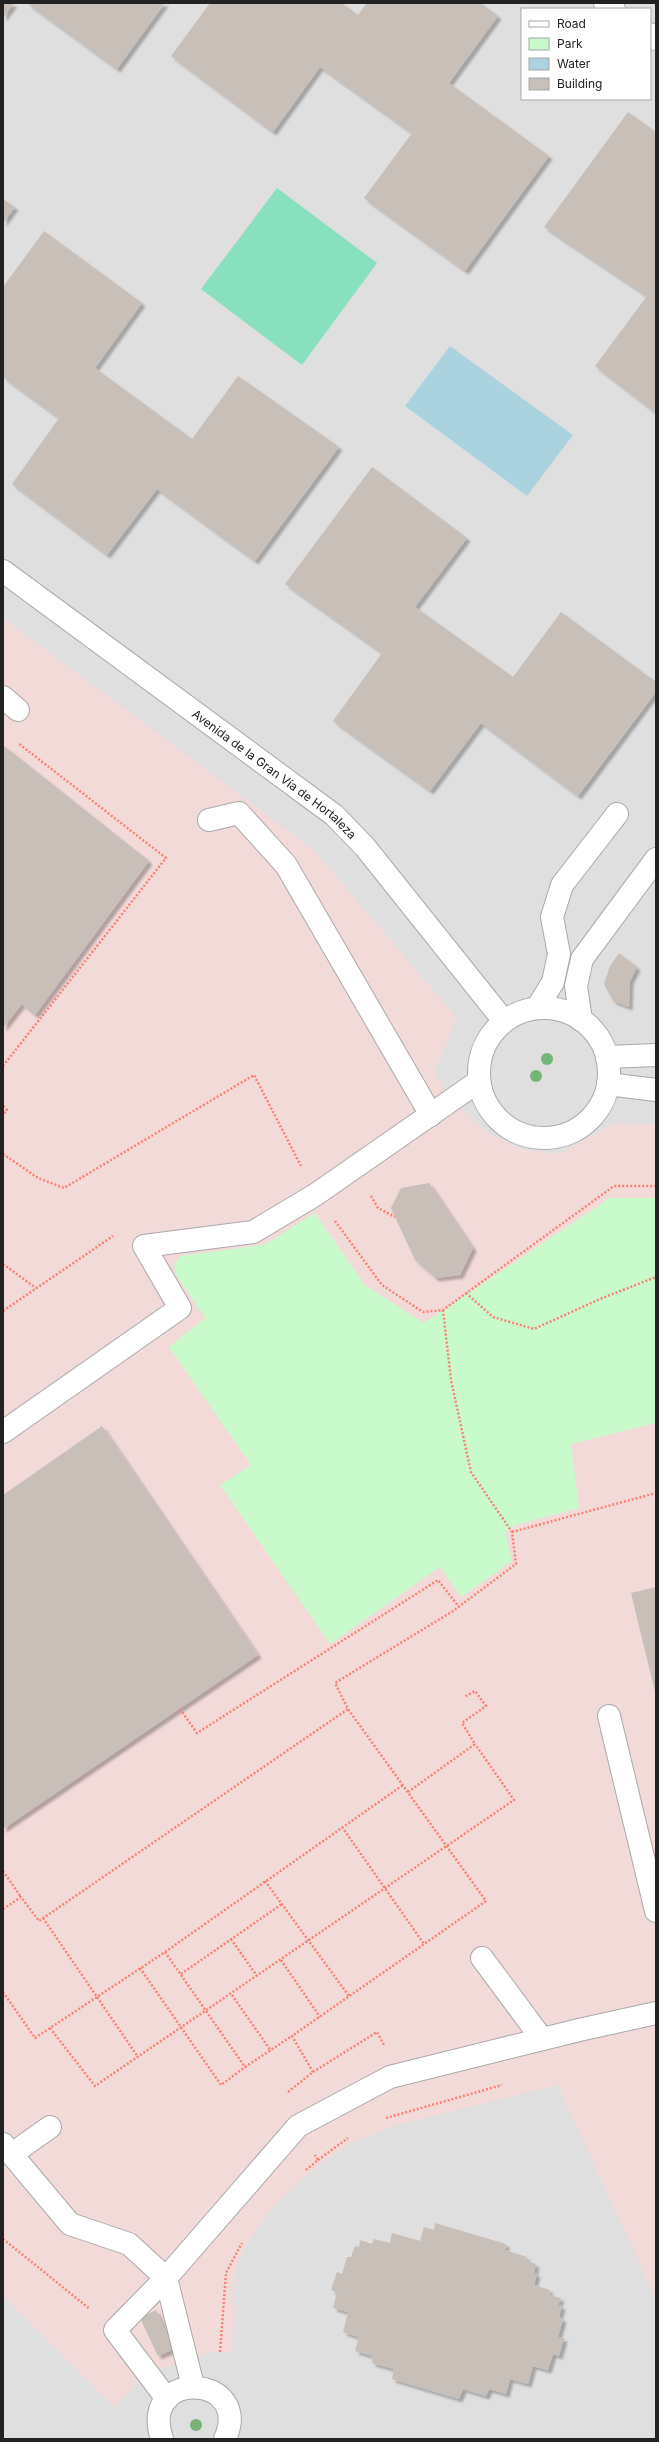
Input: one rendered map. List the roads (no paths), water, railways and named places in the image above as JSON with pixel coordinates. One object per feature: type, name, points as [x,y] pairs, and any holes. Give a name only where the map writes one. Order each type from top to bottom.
[{"type":"street","name":"Avenida de la Gran Vía de Hortaleza","points":[[3,572],[334,815],[365,847],[504,1022]]},
{"type":"street","points":[[210,820],[239,813],[286,865],[431,1115]]},
{"type":"street","points":[[538,1008],[554,982],[559,954],[552,918],[562,885],[617,814]]},
{"type":"street","points":[[581,1020],[576,986],[582,959],[656,859]]},
{"type":"street","points":[[538,1008],[556,1008],[589,1025],[600,1040],[607,1057],[608,1084],[602,1104],[589,1120],[572,1132],[552,1138],[531,1137],[512,1130],[495,1118],[484,1100],[479,1081],[480,1058],[488,1038],[504,1022],[520,1012],[538,1008]]},
{"type":"street","points":[[607,1057],[656,1055]]},
{"type":"street","points":[[3,1432],[180,1308],[144,1246],[252,1232],[315,1195],[479,1081]]},
{"type":"street","points":[[608,1084],[656,1090]]},
{"type":"street","points":[[609,1716],[656,1911]]},
{"type":"street","points":[[482,1958],[542,2039]]},
{"type":"street","points":[[167,2399],[115,2330],[166,2278],[298,2126],[390,2077],[542,2039],[656,2013]]},
{"type":"street","points":[[50,2127],[7,2149],[70,2224],[129,2244],[166,2278],[193,2386]]},
{"type":"street","points":[[162,2439],[158,2419],[161,2409],[167,2399],[183,2388],[193,2386],[205,2388],[224,2402],[229,2414],[229,2426],[225,2439]]},
{"type":"water","points":[[450,346],[573,435],[527,496],[405,406]]}]
